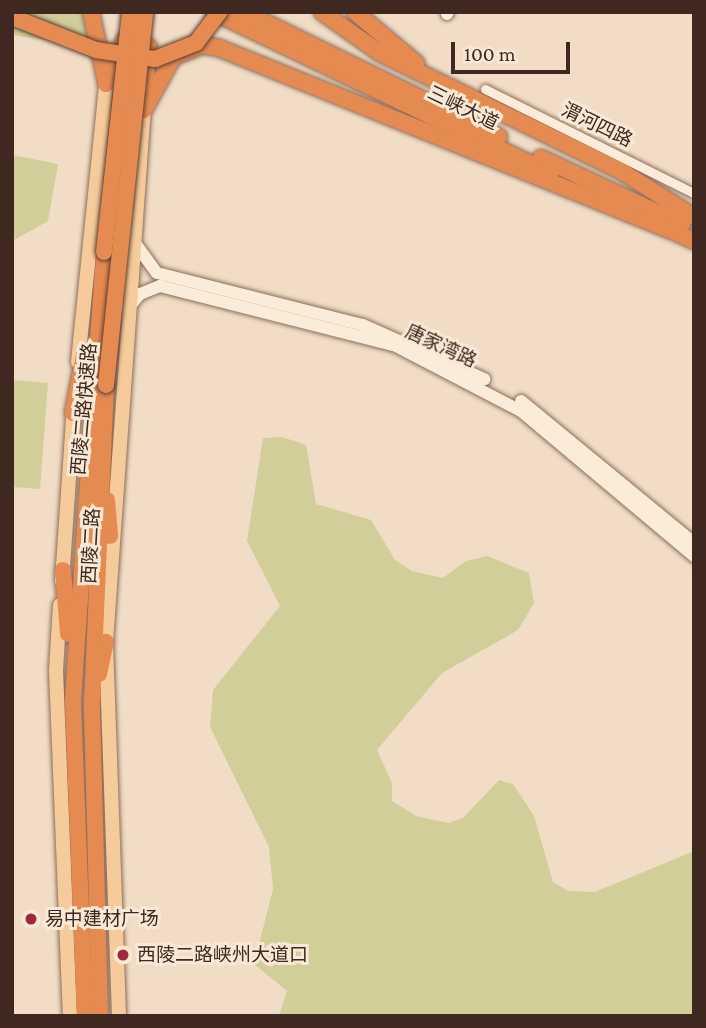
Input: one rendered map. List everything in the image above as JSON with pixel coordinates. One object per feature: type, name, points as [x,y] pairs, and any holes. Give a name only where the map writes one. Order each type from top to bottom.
[{"type":"highway","points":[[90,12],[106,84]]},
{"type":"highway","name":"西陵二路快速路","points":[[87,808],[101,451],[145,12]]},
{"type":"highway","points":[[146,79],[152,12]]},
{"type":"highway","points":[[12,18],[96,50],[155,59],[196,43],[216,12]]},
{"type":"highway","name":"三峡大道","points":[[216,12],[694,242]]},
{"type":"highway","name":"三峡大道","points":[[244,12],[694,230]]},
{"type":"highway","points":[[322,12],[380,53],[621,171],[694,217]]},
{"type":"highway","points":[[355,12],[452,89]]},
{"type":"highway","points":[[106,84],[131,17]]},
{"type":"highway","name":"西陵二路快速路","points":[[87,808],[73,699],[98,289],[131,17]]},
{"type":"highway","points":[[144,110],[173,57],[202,45],[219,48],[669,229]]},
{"type":"highway","points":[[73,413],[98,289]]},
{"type":"highway","points":[[101,451],[110,536]]},
{"type":"highway","points":[[63,570],[73,699]]},
{"type":"highway","points":[[92,704],[106,642]]},
{"type":"highway","points":[[85,1016],[87,808]]},
{"type":"highway","points":[[87,808],[100,1016]]},
{"type":"main road","name":"西陵二路","points":[[119,1016],[106,642],[110,536],[146,79]]},
{"type":"main road","name":"西陵二路","points":[[71,1016],[55,670],[73,413],[106,84]]},
{"type":"main road","points":[[99,163],[116,128],[135,133],[140,155]]},
{"type":"main road","name":"唐家湾路","points":[[135,243],[157,273],[363,325],[451,361],[550,421],[694,542]]},
{"type":"main road","name":"唐家湾路","points":[[127,309],[140,294],[160,286],[394,345],[521,411],[694,556]]},
{"type":"street","name":"渭河四路","points":[[485,89],[694,192]]},
{"type":"shaded area","points":[[12,12],[82,12],[90,47],[12,35]]},
{"type":"shaded area","points":[[12,155],[58,164],[48,221],[12,241]]},
{"type":"shaded area","points":[[12,380],[48,383],[40,489],[12,487]]},
{"type":"shaded area","points":[[282,437],[306,445],[316,504],[371,520],[395,560],[412,571],[443,578],[466,561],[487,556],[529,573],[534,603],[518,630],[442,673],[377,750],[392,783],[392,801],[416,816],[448,823],[463,818],[499,780],[513,784],[534,816],[553,882],[568,891],[595,892],[694,851],[694,1016],[279,1016],[287,991],[254,964],[273,889],[269,847],[210,727],[213,690],[280,606],[247,541],[263,438]]},
{"type":"place","name":"易中建材广场","points":[[31,919]]},
{"type":"place","name":"西陵二路峡州大道口","points":[[123,955]]}]
